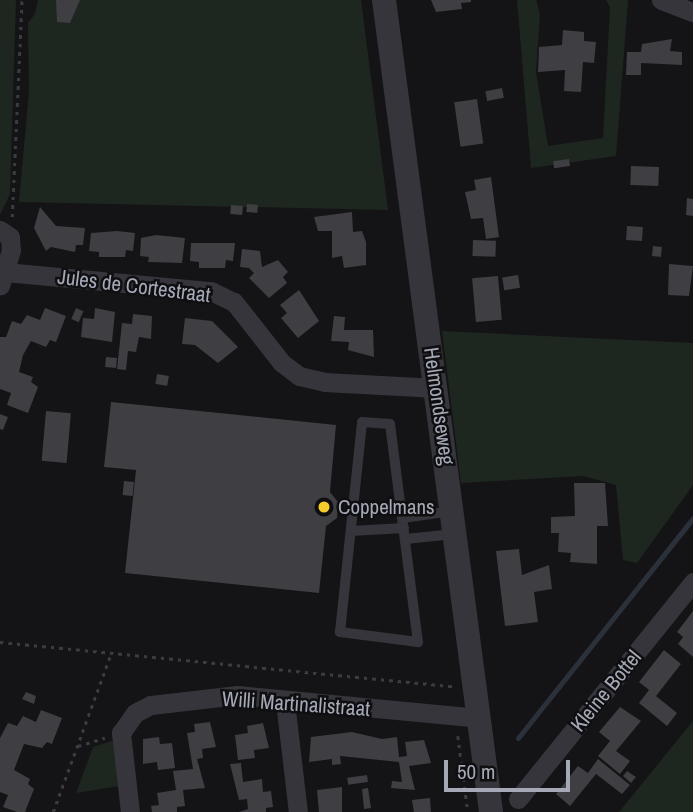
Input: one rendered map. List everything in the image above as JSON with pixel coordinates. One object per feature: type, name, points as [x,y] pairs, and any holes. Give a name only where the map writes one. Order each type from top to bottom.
[{"type":"street","name":"Helmondseweg","points":[[384,0],[491,808]]},
{"type":"street","points":[[661,0],[693,12]]},
{"type":"street","name":"Jules de Cortestraat","points":[[3,231],[11,250],[3,278],[211,291],[234,302],[282,363],[299,376],[324,382],[437,388]]},
{"type":"street","name":"Kleine Bottel","points":[[491,808],[522,806],[693,582]]},
{"type":"street","name":"Willi Martinalistraat","points":[[121,733],[135,713],[151,705],[237,695],[285,702],[479,718]]},
{"type":"street","points":[[285,702],[298,812]]},
{"type":"street","points":[[121,733],[130,812]]},
{"type":"lane","points":[[362,422],[390,424],[404,528],[418,642],[340,632],[362,422]]},
{"type":"lane","points":[[404,528],[454,523]]},
{"type":"lane","points":[[351,531],[454,523]]},
{"type":"path","points":[[3,231],[12,219],[22,0]]},
{"type":"path","points":[[0,642],[110,656],[459,688]]},
{"type":"path","points":[[52,812],[110,656]]},
{"type":"path","points":[[78,747],[121,733]]},
{"type":"shaded area","points":[[0,0],[16,0],[10,194],[0,215]]},
{"type":"shaded area","points":[[38,0],[361,0],[388,210],[19,202],[29,91],[28,23],[35,14]]},
{"type":"shaded area","points":[[517,0],[536,0],[540,14],[536,72],[548,146],[603,138],[610,7],[606,0],[628,0],[616,156],[531,168]]},
{"type":"shaded area","points":[[442,331],[693,343],[693,485],[637,563],[623,560],[616,485],[583,476],[461,483]]},
{"type":"shaded area","points":[[693,721],[693,812],[619,812]]},
{"type":"shaded area","points":[[115,740],[119,786],[76,793],[93,747]]},
{"type":"building","points":[[56,0],[80,0],[70,23],[57,22]]},
{"type":"building","points":[[431,0],[471,2],[461,3],[462,9],[436,12]]},
{"type":"building","points":[[563,30],[584,32],[584,41],[596,42],[594,63],[583,62],[581,92],[564,91],[565,70],[538,72],[539,47],[562,45]]},
{"type":"building","points":[[672,39],[670,51],[682,52],[682,65],[641,63],[641,75],[626,75],[627,52],[641,52],[642,44]]},
{"type":"building","points":[[502,88],[504,98],[487,101],[485,91]]},
{"type":"building","points":[[477,99],[483,144],[460,147],[454,102]]},
{"type":"building","points":[[569,159],[570,166],[554,168],[553,161]]},
{"type":"building","points":[[631,166],[659,167],[658,186],[630,185]]},
{"type":"building","points":[[491,177],[499,237],[486,239],[483,218],[471,219],[465,192],[476,190],[474,180]]},
{"type":"building","points":[[687,198],[693,199],[693,216],[686,215]]},
{"type":"building","points":[[247,204],[258,205],[257,213],[246,212]]},
{"type":"building","points":[[231,205],[243,206],[242,215],[230,214]]},
{"type":"building","points":[[40,207],[56,226],[85,228],[83,245],[76,245],[75,252],[51,247],[46,251],[34,228]]},
{"type":"building","points":[[352,212],[353,232],[362,231],[366,242],[366,265],[344,268],[342,256],[332,258],[332,231],[318,231],[314,217]]},
{"type":"building","points":[[627,226],[643,227],[642,241],[626,240]]},
{"type":"building","points":[[91,233],[135,233],[133,251],[126,250],[125,257],[99,257],[99,252],[89,251]]},
{"type":"building","points":[[156,235],[185,238],[182,263],[148,262],[149,257],[140,256],[141,238]]},
{"type":"building","points":[[473,240],[496,241],[495,257],[472,256]]},
{"type":"building","points":[[191,243],[235,243],[233,261],[226,260],[225,268],[199,268],[199,262],[190,261]]},
{"type":"building","points":[[653,246],[662,247],[661,257],[652,256]]},
{"type":"building","points":[[242,249],[260,251],[262,267],[278,260],[288,272],[283,277],[287,283],[269,298],[249,278],[254,273],[249,268],[240,267]]},
{"type":"building","points":[[669,264],[693,266],[689,296],[668,295]]},
{"type":"building","points":[[518,275],[520,288],[504,290],[502,278]]},
{"type":"building","points":[[498,276],[502,320],[476,322],[472,278]]},
{"type":"building","points":[[299,290],[319,321],[298,338],[281,318],[287,313],[280,305]]},
{"type":"building","points":[[45,308],[66,316],[56,342],[50,340],[46,347],[31,341],[23,355],[19,372],[33,377],[31,382],[38,387],[28,413],[7,405],[11,393],[0,389],[0,337],[6,337],[12,321],[21,324],[27,315],[40,320]]},
{"type":"building","points":[[76,308],[83,311],[79,322],[71,319]]},
{"type":"building","points":[[95,308],[115,312],[112,342],[81,337],[83,318],[94,319]]},
{"type":"building","points":[[133,314],[152,316],[151,339],[139,337],[136,352],[128,351],[126,370],[117,369],[122,323],[132,324]]},
{"type":"building","points":[[334,316],[345,317],[344,330],[373,330],[374,357],[348,350],[349,342],[331,341]]},
{"type":"building","points":[[185,318],[212,321],[238,347],[218,363],[195,345],[182,344]]},
{"type":"building","points":[[106,357],[117,358],[116,368],[105,367]]},
{"type":"building","points":[[157,374],[169,376],[167,386],[155,384]]},
{"type":"building","points":[[111,402],[336,425],[330,492],[338,502],[337,518],[326,526],[319,593],[125,573],[136,470],[104,467]]},
{"type":"building","points":[[46,411],[71,413],[67,463],[42,461]]},
{"type":"building","points":[[0,414],[8,417],[3,430],[0,429]]},
{"type":"building","points":[[124,481],[134,482],[132,496],[123,495]]},
{"type":"building","points":[[574,483],[605,483],[608,526],[597,526],[597,564],[570,562],[571,553],[558,552],[559,533],[551,533],[551,517],[575,516]]},
{"type":"building","points":[[519,549],[522,575],[549,565],[552,589],[534,592],[538,622],[505,626],[496,551]]},
{"type":"building","points":[[693,611],[693,657],[678,644],[683,637],[677,632]]},
{"type":"building","points":[[664,650],[681,664],[656,696],[677,713],[667,726],[639,703],[649,690],[639,682]]},
{"type":"building","points":[[26,692],[36,696],[34,704],[22,699]]},
{"type":"building","points":[[620,707],[641,721],[616,751],[630,761],[620,774],[598,756],[610,741],[599,732]]},
{"type":"building","points":[[41,710],[62,718],[52,744],[47,742],[42,748],[24,744],[14,770],[30,779],[28,784],[34,789],[25,812],[17,812],[3,807],[8,795],[0,792],[0,738],[8,723],[17,726],[23,716],[36,722]]},
{"type":"building","points":[[210,722],[216,747],[202,749],[203,758],[197,759],[205,788],[183,790],[185,806],[177,807],[177,812],[152,812],[151,806],[159,805],[157,793],[176,790],[173,771],[193,769],[187,733],[195,732],[194,724]]},
{"type":"building","points":[[263,723],[269,748],[254,750],[255,758],[238,760],[235,735],[248,733],[247,726]]},
{"type":"building","points":[[352,732],[382,739],[397,737],[399,757],[407,756],[405,742],[424,740],[431,763],[409,766],[415,790],[391,788],[392,781],[402,782],[399,762],[340,756],[341,764],[332,765],[332,759],[309,762],[311,737]]},
{"type":"building","points":[[159,737],[160,744],[172,743],[175,768],[158,770],[157,762],[143,764],[143,739]]},
{"type":"building","points":[[598,759],[630,785],[622,794],[596,774],[570,806],[556,794],[578,766],[588,773]]},
{"type":"building","points":[[241,763],[243,782],[262,779],[263,792],[271,791],[273,807],[266,808],[266,812],[239,812],[248,809],[247,799],[239,800],[230,764]]},
{"type":"building","points":[[627,771],[636,777],[631,783],[623,776]]},
{"type":"building","points":[[367,775],[368,782],[348,785],[347,778]]},
{"type":"building","points":[[342,787],[342,812],[319,812],[317,790]]},
{"type":"building","points":[[368,788],[371,808],[364,809],[362,789]]},
{"type":"building","points":[[430,798],[431,812],[414,812],[412,800]]},
{"type":"waterway","points":[[518,738],[693,518]]},
{"type":"place","name":"Coppelmans","points":[[324,507]]}]
